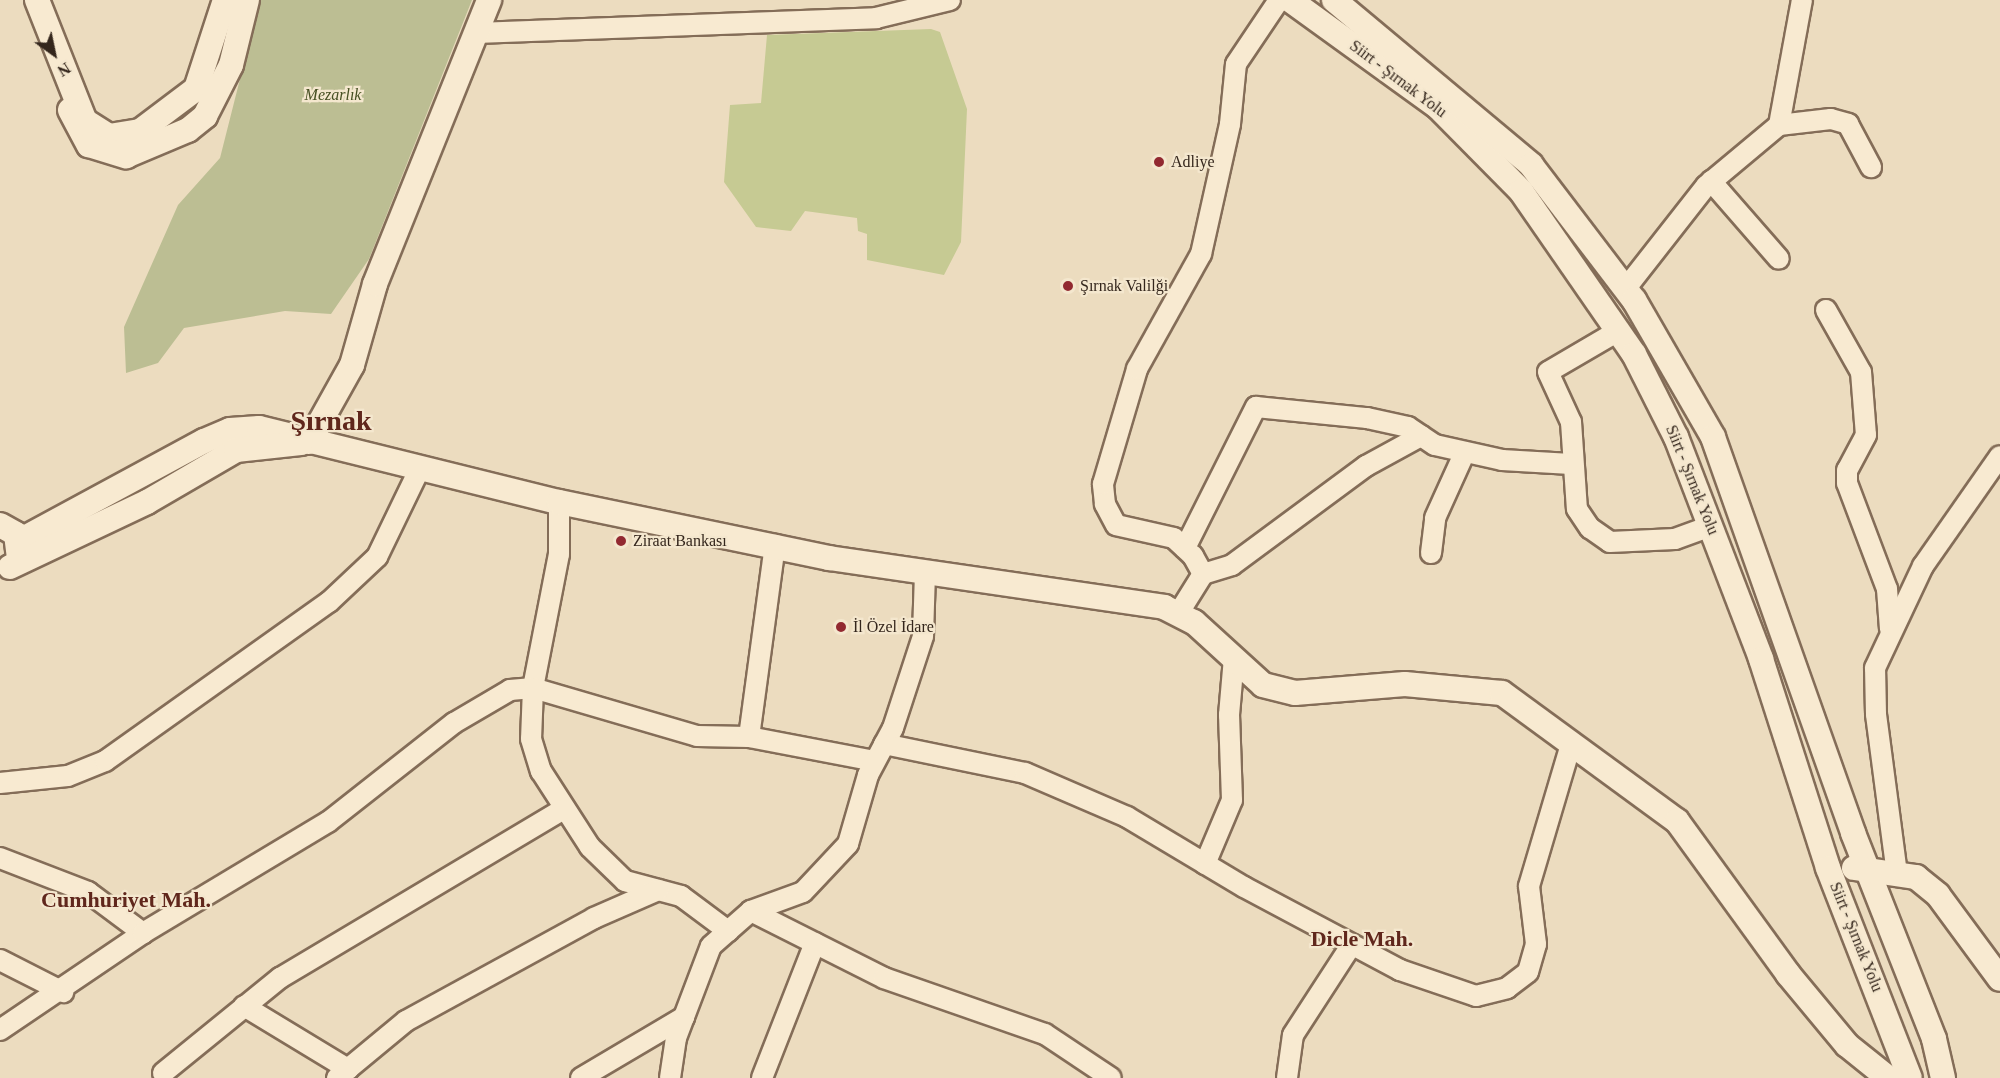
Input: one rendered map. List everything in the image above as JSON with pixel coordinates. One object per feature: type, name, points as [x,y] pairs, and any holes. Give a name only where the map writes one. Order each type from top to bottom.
[{"type":"street","points":[[38,0],[69,90],[85,121],[110,136],[140,130],[196,89],[225,0]]},
{"type":"street","points":[[69,90],[71,117],[89,145],[126,156],[156,148],[188,130],[214,100],[231,65],[247,0]]},
{"type":"street","points":[[309,442],[352,365],[375,284],[489,0]]},
{"type":"street","points":[[476,33],[876,18],[950,0]]},
{"type":"street","points":[[1203,574],[1185,548],[1174,538],[1116,525],[1103,484],[1137,369],[1201,254],[1230,124],[1236,64],[1279,0]]},
{"type":"street","name":"Siirt - Şırnak Yolu","points":[[1290,0],[1439,108],[1521,191],[1618,330],[1676,437],[1711,526],[1761,659],[1828,867],[1910,1078]]},
{"type":"street","name":"Siirt - Şırnak Yolu","points":[[1334,0],[1531,165],[1626,288],[1713,437],[1866,868],[1934,1039],[1943,1078]]},
{"type":"street","points":[[1779,125],[1802,0]]},
{"type":"street","points":[[1626,288],[1711,181],[1779,125],[1831,119],[1848,124],[1871,167]]},
{"type":"street","points":[[1711,181],[1779,259]]},
{"type":"street","points":[[1826,310],[1861,372],[1866,435],[1847,470],[1847,483],[1887,590],[1890,632]]},
{"type":"street","points":[[1618,330],[1548,372],[1571,422],[1571,464],[1577,509],[1590,528],[1610,542],[1675,539],[1711,526]]},
{"type":"street","points":[[1185,548],[1256,407],[1367,418],[1465,452],[1502,460],[1571,464]]},
{"type":"street","points":[[20,541],[230,430],[284,431],[309,442],[419,470],[559,502],[775,546],[926,573],[1164,608],[1178,614],[1234,658],[1263,685],[1295,693],[1405,684],[1502,693],[1677,821],[1788,974],[1847,1045],[1888,1078]]},
{"type":"street","points":[[1178,614],[1203,574],[1232,565],[1366,466],[1421,435]]},
{"type":"street","points":[[5,569],[147,502],[236,450],[309,442]]},
{"type":"street","points":[[1431,554],[1435,518],[1465,452]]},
{"type":"street","points":[[1897,874],[1876,714],[1875,668],[1923,566],[2000,456]]},
{"type":"street","points":[[0,783],[68,776],[105,761],[329,602],[377,557],[419,470]]},
{"type":"street","points":[[559,502],[559,554],[533,688],[531,739],[562,810],[625,881],[681,896],[728,931]]},
{"type":"street","points":[[0,525],[20,541]]},
{"type":"street","points":[[5,569],[19,556],[20,541]]},
{"type":"street","points":[[749,736],[775,546]]},
{"type":"street","points":[[670,1078],[684,1017],[711,946],[751,911],[803,892],[825,873],[848,844],[923,636],[926,573]]},
{"type":"street","points":[[1205,864],[1232,800],[1228,715],[1234,658]]},
{"type":"street","points":[[0,1030],[63,992],[143,933],[328,822],[454,723],[510,690],[533,688],[697,736],[749,736],[1025,773],[1127,817],[1205,864],[1400,970],[1476,996],[1507,988],[1528,972],[1536,944],[1529,885],[1571,744]]},
{"type":"street","points":[[163,1073],[280,978],[562,810]]},
{"type":"street","points":[[0,858],[88,892],[143,933]]},
{"type":"street","points":[[1828,867],[1866,868],[1916,877],[1938,895],[2000,979]]},
{"type":"street","points":[[244,1006],[342,1074],[406,1022],[594,918],[658,890]]},
{"type":"street","points":[[751,911],[884,978],[1045,1034],[1111,1078]]},
{"type":"street","points":[[762,1078],[814,943]]},
{"type":"street","points":[[1287,1078],[1293,1035],[1352,944]]},
{"type":"street","points":[[0,960],[63,992]]},
{"type":"street","points":[[581,1078],[684,1017]]},
{"type":"green space","name":"Mezarlık","points":[[260,0],[472,0],[369,259],[331,314],[285,311],[184,328],[158,363],[126,373],[124,327],[178,205],[220,158]]},
{"type":"green space","points":[[931,29],[940,32],[967,109],[961,242],[944,275],[867,260],[867,234],[858,231],[857,218],[805,211],[791,231],[756,227],[724,182],[730,105],[761,103],[767,35]]},
{"type":"place","name":"Adliye","points":[[1159,162]]},
{"type":"place","name":"Şırnak Valilği","points":[[1068,286]]},
{"type":"place","name":"Ziraat Bankası","points":[[621,541]]},
{"type":"place","name":"İl Özel İdare","points":[[841,627]]},
{"type":"district","name":"Şırnak","points":[[331,421]]},
{"type":"district","name":"Cumhuriyet Mah.","points":[[126,900]]},
{"type":"district","name":"Dicle Mah.","points":[[1362,939]]}]
